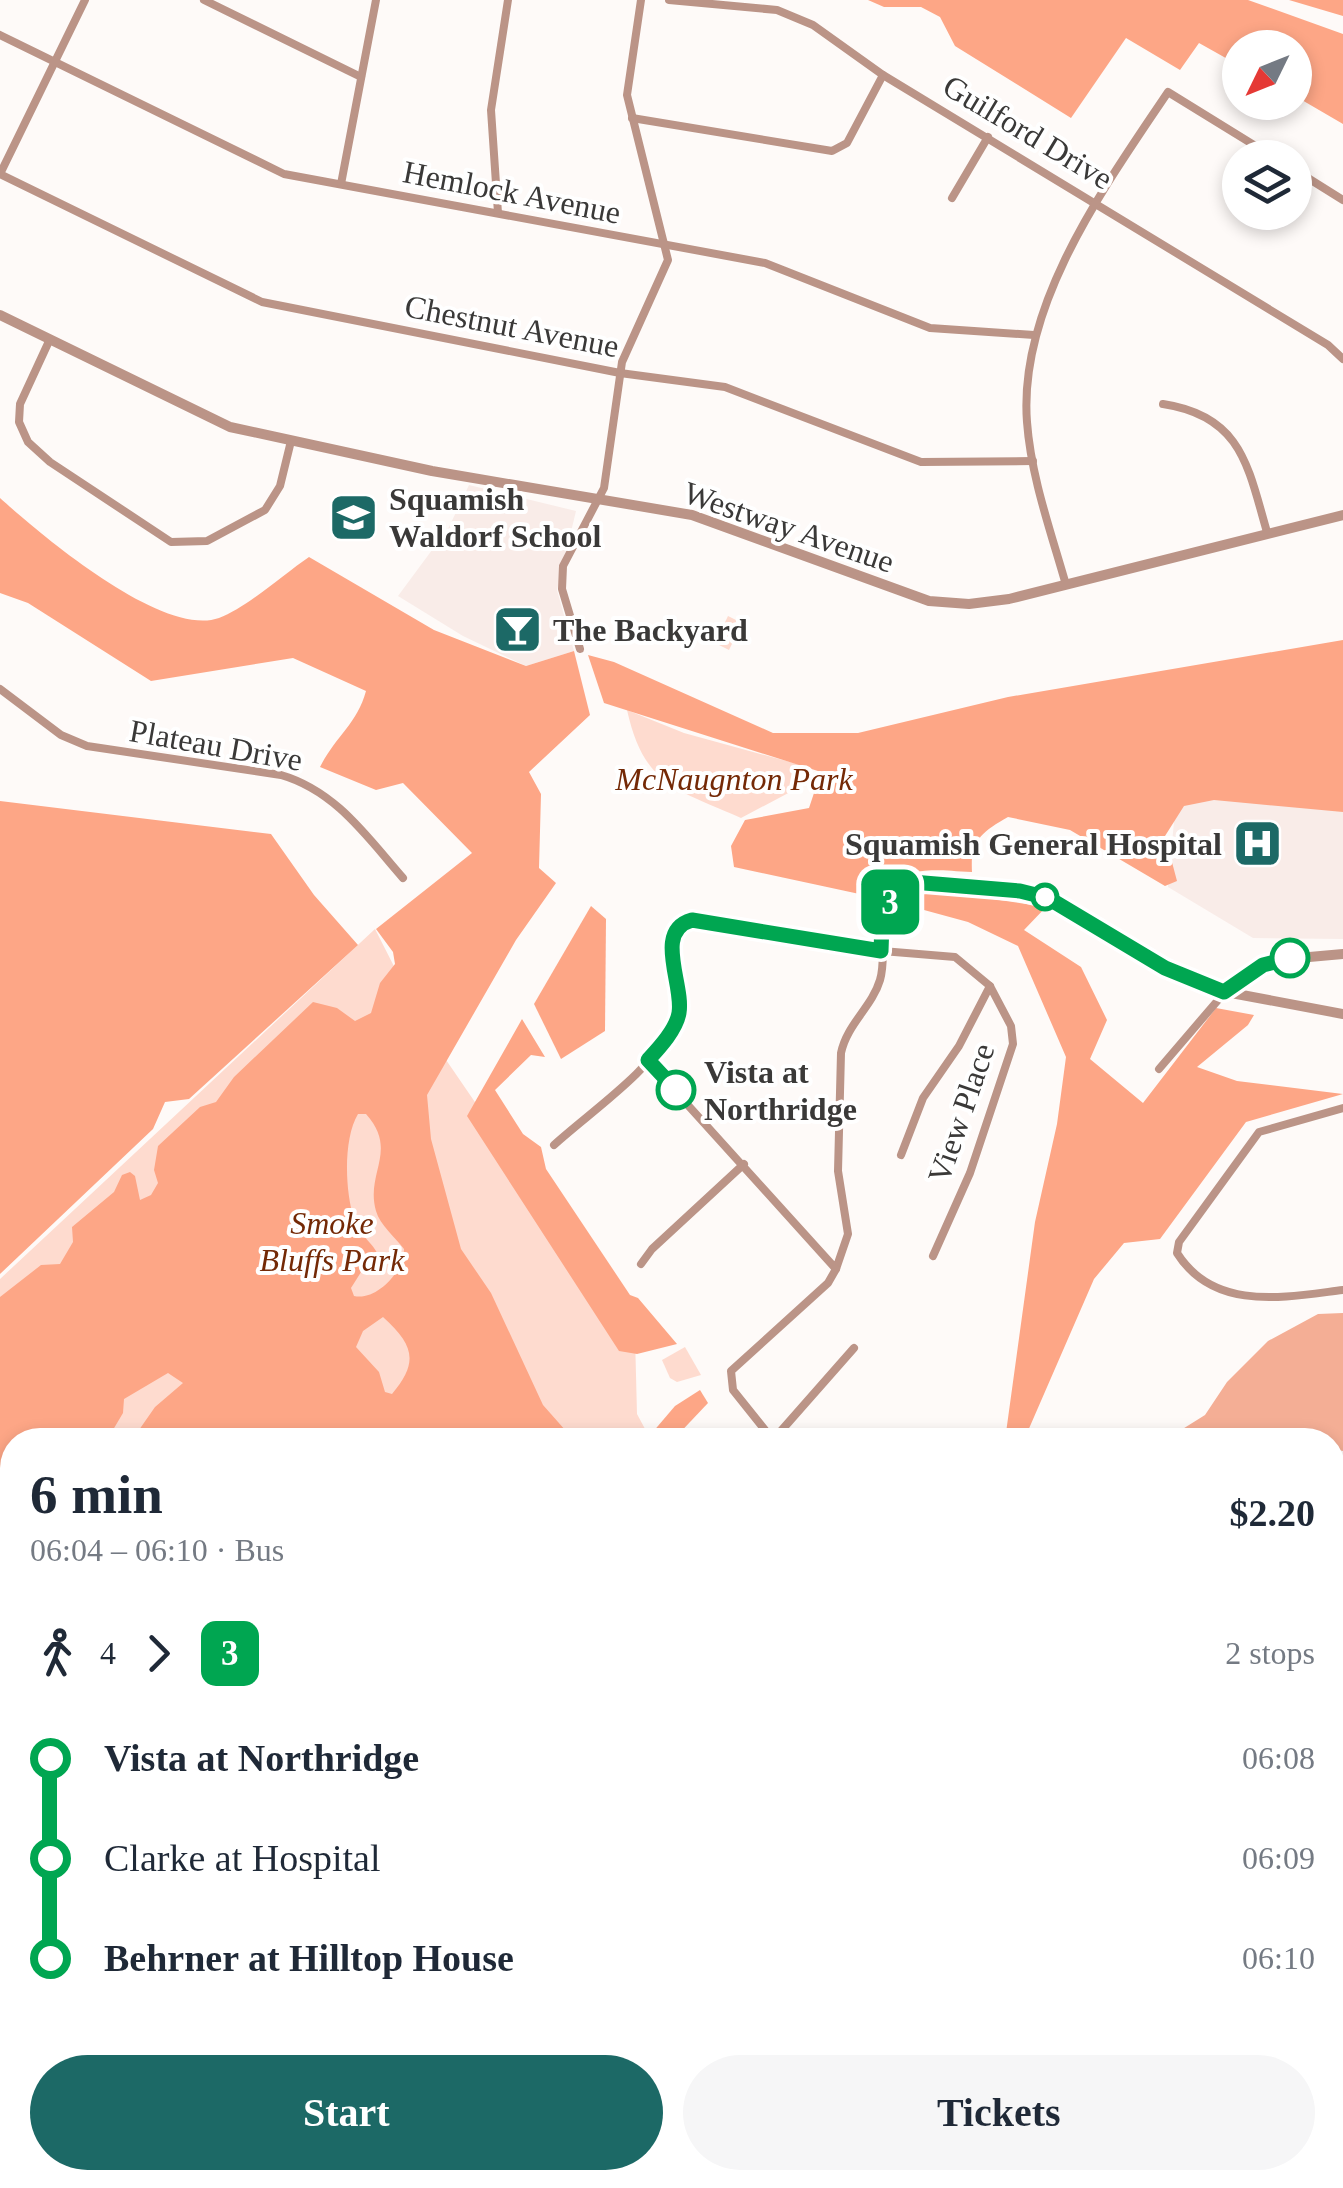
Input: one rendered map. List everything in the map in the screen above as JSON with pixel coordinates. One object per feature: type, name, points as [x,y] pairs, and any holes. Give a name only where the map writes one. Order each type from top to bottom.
[{"type":"street","points":[[0,174],[85,0]]},
{"type":"street","points":[[204,0],[361,77]]},
{"type":"street","points":[[341,184],[376,0]]},
{"type":"street","points":[[498,213],[490,110],[508,0]]},
{"type":"street","points":[[580,649],[561,577],[599,500],[620,373],[665,269],[665,248],[627,95],[640,0]]},
{"type":"street","name":"Guilford Drive","points":[[669,0],[793,15],[1343,359]]},
{"type":"street","name":"Hemlock Avenue","points":[[0,35],[284,174],[665,248],[765,263],[930,328],[1034,334]]},
{"type":"street","points":[[632,118],[832,151],[847,143],[884,75]]},
{"type":"street","points":[[1066,585],[1032,462],[1026,380],[1034,334],[1056,278],[1168,92],[1247,140]]},
{"type":"street","points":[[952,198],[988,136]]},
{"type":"street","name":"Chestnut Avenue","points":[[0,174],[262,302],[620,373],[725,386],[921,462],[1032,462]]},
{"type":"street","points":[[1312,181],[1343,200]]},
{"type":"street","name":"Westway Avenue","points":[[0,315],[216,421],[290,441],[708,520],[928,601],[986,602],[1343,515]]},
{"type":"street","points":[[50,339],[20,404],[19,422],[28,442],[50,462],[170,542],[207,541],[265,510],[280,486],[290,441]]},
{"type":"street","points":[[1163,404],[1193,410],[1238,443],[1267,532]]},
{"type":"street","name":"Plateau Drive","points":[[0,690],[61,735],[87,746],[281,775],[310,786],[342,808],[403,878]]},
{"type":"street","points":[[763,1428],[733,1390],[729,1377],[736,1365],[828,1283],[836,1268],[848,1234],[838,1171],[841,1053],[845,1036],[879,983],[882,923],[891,899],[912,882],[1020,891],[1048,898],[1165,968],[1224,992],[1343,1014]]},
{"type":"street","name":"View Place","points":[[648,1060],[677,1021],[680,1001],[670,945],[684,922],[745,926],[881,951],[955,957],[990,986],[1011,1026],[1012,1052],[970,1174],[933,1256]]},
{"type":"street","points":[[1159,1069],[1224,992],[1276,960],[1343,954]]},
{"type":"street","points":[[901,1155],[924,1098],[960,1046],[990,986]]},
{"type":"street","points":[[554,1145],[648,1060],[836,1268]]},
{"type":"street","points":[[1343,1108],[1272,1126],[1252,1137],[1180,1242],[1177,1253],[1190,1270],[1238,1296],[1264,1300],[1343,1290]]},
{"type":"street","points":[[641,1264],[652,1248],[744,1164]]},
{"type":"street","points":[[784,1428],[854,1348]]},
{"type":"shaded area","points":[[469,485],[576,511],[557,590],[574,651],[526,666],[463,636],[398,596],[449,527]]},
{"type":"shaded area","name":"Squamish General Hospital","points":[[1343,763],[1343,939],[1253,938],[1168,887],[1176,800]]},
{"type":"shaded area","points":[[1343,1313],[1343,1428],[1184,1428],[1205,1415],[1227,1382],[1268,1341],[1318,1314]]},
{"type":"green space","points":[[868,0],[1248,0],[1343,34],[1343,124],[1312,106],[1312,30],[1222,30],[1222,56],[1199,43],[1180,70],[1126,38],[1071,118],[955,46],[940,17],[921,7],[884,7]]},
{"type":"green space","points":[[1289,0],[1343,0],[1343,16]]},
{"type":"green space","name":"Smoke Bluffs Park","points":[[0,498],[103,579],[166,613],[195,620],[219,618],[253,599],[309,557],[434,630],[526,666],[574,651],[590,715],[529,772],[541,794],[539,868],[556,883],[516,940],[427,1095],[431,1139],[461,1249],[491,1293],[543,1405],[563,1428],[140,1428],[155,1407],[183,1383],[168,1373],[124,1399],[123,1413],[114,1428],[0,1428],[0,1297],[41,1265],[60,1264],[73,1242],[72,1227],[114,1192],[122,1175],[130,1172],[135,1176],[140,1200],[151,1195],[158,1183],[154,1170],[158,1146],[200,1107],[216,1102],[234,1077],[313,1002],[337,1008],[355,1021],[371,1013],[380,983],[395,964],[393,952],[376,929],[472,853],[403,783],[376,790],[320,767],[357,713],[366,691],[293,658],[151,681],[28,603],[0,593]],"holes":[[[358,1114],[366,1114],[380,1139],[374,1185],[376,1211],[404,1249],[388,1283],[372,1294],[354,1296],[351,1288],[363,1269],[380,1260],[356,1225],[349,1194],[350,1137]],[[383,1317],[407,1345],[409,1363],[392,1394],[385,1392],[379,1372],[356,1347],[363,1331]]]},
{"type":"green space","points":[[728,616],[742,623],[729,650],[715,643]]},
{"type":"green space","points":[[1343,640],[1343,812],[1214,800],[1184,806],[1165,836],[1177,881],[1165,886],[1070,830],[1008,817],[991,827],[976,844],[972,872],[911,874],[878,898],[734,867],[731,846],[745,820],[809,808],[821,772],[604,703],[588,655],[614,662],[773,733],[858,733],[1008,697]]},
{"type":"green space","name":"McNaugnton Park","points":[[627,710],[684,733],[801,765],[794,790],[741,818],[698,800],[653,770],[634,735]]},
{"type":"green space","points":[[0,801],[271,834],[314,895],[358,945],[189,1099],[165,1102],[153,1129],[0,1274]]},
{"type":"green space","points":[[945,892],[1046,907],[1024,930],[1081,967],[1107,1020],[1090,1059],[1143,1103],[1216,1008],[1254,1015],[1248,1025],[1197,1067],[1237,1081],[1343,1094],[1246,1122],[1160,1239],[1124,1243],[1094,1279],[1029,1428],[1007,1428],[1035,1222],[1057,1124],[1066,1057],[1018,946],[968,922],[902,904],[917,895]]},
{"type":"green space","points":[[591,906],[606,919],[605,1031],[561,1059],[534,1004]]},
{"type":"green space","name":"Smoke Bluffs Park","points":[[375,929],[429,1035],[635,1336],[637,1414],[645,1428],[0,1428],[0,1279]]},
{"type":"green space","points":[[522,1019],[545,1057],[531,1055],[495,1090],[523,1134],[541,1147],[546,1169],[630,1295],[638,1298],[677,1344],[637,1354],[619,1351],[467,1116]]},
{"type":"green space","points":[[685,1347],[701,1375],[677,1382],[670,1378],[662,1360]]},
{"type":"green space","points":[[700,1390],[708,1403],[684,1428],[656,1428],[675,1406]]},
{"type":"bus line","name":"3","points":[[676,1090],[648,1060],[677,1021],[678,978],[670,945],[676,930],[692,920],[784,932],[881,951],[882,923],[898,891],[912,882],[944,882],[1048,898],[1165,968],[1224,992],[1263,965],[1290,958]]},
{"type":"place","name":"Squamish Waldorf School","points":[[354,517]]},
{"type":"place","name":"The Backyard","points":[[518,630]]},
{"type":"place","name":"Squamish General Hospital","points":[[1257,844]]},
{"type":"place","name":"Vista at Northridge","points":[[676,1090]]}]
